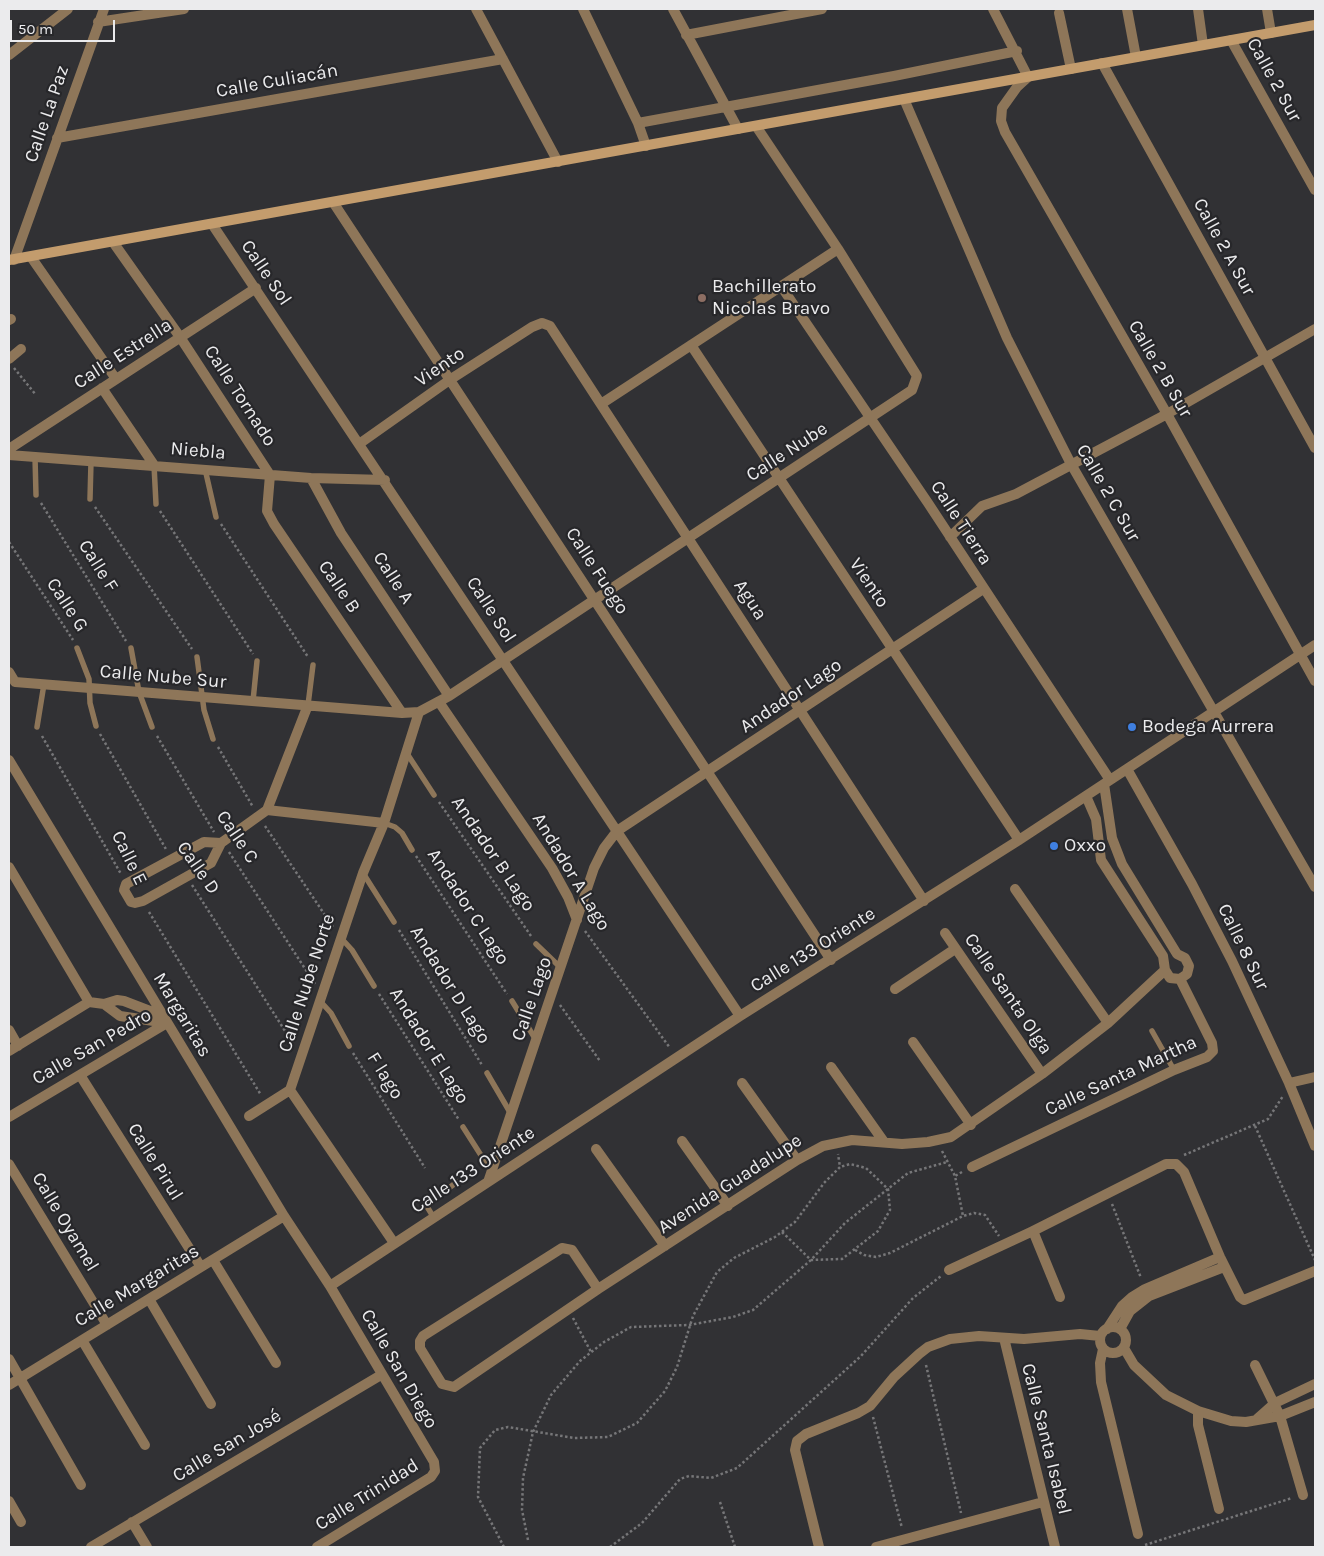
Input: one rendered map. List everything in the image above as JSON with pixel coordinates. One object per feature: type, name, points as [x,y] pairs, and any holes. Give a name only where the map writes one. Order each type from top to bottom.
[{"type":"main road","points":[[11,260],[1315,25]]},
{"type":"street","points":[[9,55],[68,9]]},
{"type":"street","name":"Calle La Paz","points":[[11,260],[104,9]]},
{"type":"street","points":[[98,22],[184,9]]},
{"type":"street","points":[[476,9],[558,162]]},
{"type":"street","points":[[583,9],[638,123],[646,146]]},
{"type":"street","points":[[673,9],[738,129]]},
{"type":"street","points":[[686,35],[822,9]]},
{"type":"street","points":[[993,9],[1017,51],[1028,77]]},
{"type":"street","points":[[1127,9],[1136,58]]},
{"type":"street","points":[[1198,9],[1203,45]]},
{"type":"street","points":[[1267,9],[1271,33]]},
{"type":"street","points":[[1059,13],[1070,69]]},
{"type":"street","name":"Calle 2 Sur","points":[[1231,40],[1315,190]]},
{"type":"street","points":[[638,123],[894,76],[1017,51]]},
{"type":"street","name":"Calle Culiacán","points":[[57,138],[503,59]]},
{"type":"street","name":"Calle 2 A Sur","points":[[1102,64],[1315,448]]},
{"type":"street","name":"Calle 2 B Sur","points":[[1028,77],[1017,87],[1002,108],[1001,121],[1005,132],[1167,414],[1315,682]]},
{"type":"street","name":"Calle 2 C Sur","points":[[904,99],[1007,338],[1071,464],[1315,887]]},
{"type":"street","name":"Calle Nube","points":[[419,712],[449,696],[912,390],[918,376],[838,249],[756,126]]},
{"type":"street","name":"Calle Fuego","points":[[333,202],[831,960]]},
{"type":"street","name":"Calle Sol","points":[[212,224],[385,480],[740,1016]]},
{"type":"street","name":"Calle Tornado","points":[[113,242],[180,337],[270,475]]},
{"type":"street","points":[[600,404],[838,249]]},
{"type":"street","points":[[31,257],[116,379]]},
{"type":"street","name":"Calle Tierra","points":[[781,286],[950,537],[1107,782]]},
{"type":"street","name":"Calle Estrella","points":[[9,449],[256,288]]},
{"type":"street","name":"Viento","points":[[360,444],[451,379],[542,323]]},
{"type":"street","name":"Agua","points":[[542,323],[550,326],[924,901]]},
{"type":"street","points":[[950,537],[982,506],[1016,494],[1167,414],[1315,329]]},
{"type":"street","name":"Viento","points":[[691,345],[1019,840]]},
{"type":"street","points":[[9,360],[21,349]]},
{"type":"street","points":[[102,388],[154,465]]},
{"type":"street","name":"Niebla","points":[[9,454],[311,478],[385,480]]},
{"type":"street","name":"Calle B","points":[[270,475],[267,511],[274,524],[402,713]]},
{"type":"street","name":"Calle A","points":[[311,478],[341,533],[449,696]]},
{"type":"street","name":"Andador Lago","points":[[617,831],[983,589]]},
{"type":"street","name":"Calle 133 Oriente","points":[[330,1286],[740,1016],[1019,840],[1315,645]]},
{"type":"street","name":"Calle Nube Sur","points":[[9,672],[15,682],[402,713],[419,712]]},
{"type":"street","name":"Andador A Lago","points":[[438,702],[552,868],[568,897],[577,920]]},
{"type":"street","points":[[143,901],[211,863],[221,843],[263,813],[308,705]]},
{"type":"street","name":"Calle Nube Norte","points":[[290,1090],[340,938],[363,873],[384,822],[419,712]]},
{"type":"street","name":"Margaritas","points":[[9,760],[284,1216],[330,1286]]},
{"type":"street","name":"Calle 8 Sur","points":[[1127,769],[1192,884],[1289,1084],[1315,1146]]},
{"type":"street","points":[[1086,796],[1096,819],[1099,851],[1104,867],[1163,956],[1165,970],[1170,978],[1184,977],[1187,962],[1177,954],[1122,864],[1115,848],[1107,782]]},
{"type":"street","points":[[263,813],[384,822]]},
{"type":"street","name":"Calle Lago","points":[[488,1182],[594,868],[604,848],[617,831]]},
{"type":"street","points":[[126,884],[204,842],[221,843]]},
{"type":"street","points":[[1099,851],[1115,848]]},
{"type":"street","points":[[9,867],[89,1002]]},
{"type":"street","name":"Calle E","points":[[126,884],[124,890],[131,902],[143,901]]},
{"type":"street","points":[[1016,890],[1108,1023]]},
{"type":"street","name":"Calle Santa Olga","points":[[945,933],[1042,1074]]},
{"type":"street","points":[[895,989],[956,949]]},
{"type":"street","name":"Avenida Guadalupe","points":[[598,1290],[572,1250],[562,1248],[423,1336],[420,1341],[420,1348],[442,1384],[454,1387],[665,1246],[797,1160],[823,1146],[852,1140],[902,1144],[937,1141],[951,1137],[1042,1074],[1108,1023],[1165,970]]},
{"type":"street","name":"Calle Santa Martha","points":[[972,1167],[1174,1070],[1208,1057],[1213,1051],[1212,1043],[1184,977]]},
{"type":"street","points":[[9,1051],[89,1002],[104,1004],[117,1000],[124,1001],[165,1020]]},
{"type":"street","points":[[104,1004],[120,1016],[165,1020]]},
{"type":"street","name":"Calle San Pedro","points":[[9,1116],[80,1075],[165,1020]]},
{"type":"street","points":[[9,1030],[18,1046]]},
{"type":"street","points":[[913,1042],[971,1124]]},
{"type":"street","points":[[831,1068],[884,1142]]},
{"type":"street","name":"Calle Pirul","points":[[80,1075],[201,1268]]},
{"type":"street","points":[[1289,1084],[1315,1077]]},
{"type":"street","points":[[742,1083],[797,1160]]},
{"type":"street","points":[[248,1116],[290,1090],[394,1244]]},
{"type":"street","points":[[682,1141],[728,1206]]},
{"type":"street","points":[[596,1149],[665,1246]]},
{"type":"street","name":"Calle Oyamel","points":[[9,1164],[107,1325]]},
{"type":"street","points":[[949,1270],[1033,1231],[1166,1164],[1176,1164],[1184,1172],[1222,1262],[1240,1297],[1244,1300],[1315,1271]]},
{"type":"street","name":"Calle Margaritas","points":[[9,1385],[284,1216]]},
{"type":"street","points":[[1033,1231],[1060,1297]]},
{"type":"street","points":[[214,1260],[276,1363]]},
{"type":"street","points":[[1138,1534],[1101,1382],[1100,1363],[1104,1332],[1122,1306],[1145,1289],[1222,1262]]},
{"type":"street","points":[[1120,1329],[1130,1311],[1149,1296],[1222,1262]]},
{"type":"street","name":"Calle San Diego","points":[[330,1286],[434,1462],[435,1471]]},
{"type":"street","points":[[149,1299],[211,1404]]},
{"type":"street","points":[[819,1547],[795,1450],[797,1441],[806,1434],[841,1421],[870,1406],[894,1377],[922,1351],[950,1339],[979,1336],[1055,1338],[1104,1332],[1114,1327],[1120,1329],[1126,1340],[1124,1348],[1134,1365],[1151,1383],[1166,1395],[1198,1411],[1231,1421],[1246,1422],[1280,1416],[1315,1402]]},
{"type":"street","name":"Calle Santa Isabel","points":[[1004,1338],[1055,1547]]},
{"type":"street","points":[[82,1340],[145,1445]]},
{"type":"street","points":[[1103,1349],[1114,1353],[1124,1348]]},
{"type":"street","points":[[9,1359],[81,1485]]},
{"type":"street","points":[[1255,1365],[1280,1416],[1303,1495]]},
{"type":"street","name":"Calle San José","points":[[91,1547],[381,1375]]},
{"type":"street","points":[[1257,1419],[1274,1402],[1315,1384]]},
{"type":"street","points":[[1198,1411],[1198,1425],[1219,1509]]},
{"type":"street","name":"Calle Trinidad","points":[[317,1547],[431,1477],[435,1471]]},
{"type":"street","points":[[9,1501],[21,1522]]},
{"type":"street","points":[[876,1547],[1043,1502]]},
{"type":"street","points":[[132,1522],[147,1547]]},
{"type":"lane","points":[[35,457],[36,495]]},
{"type":"lane","points":[[90,499],[92,462]]},
{"type":"lane","points":[[154,465],[156,504]]},
{"type":"lane","points":[[205,469],[216,517]]},
{"type":"lane","name":"Calle G","points":[[77,648],[89,679],[90,688]]},
{"type":"lane","points":[[131,648],[139,692],[152,728]]},
{"type":"lane","points":[[197,657],[202,698],[213,739]]},
{"type":"lane","points":[[253,701],[257,661]]},
{"type":"lane","points":[[308,705],[313,665]]},
{"type":"lane","points":[[37,727],[44,684]]},
{"type":"lane","points":[[90,688],[90,703],[96,726]]},
{"type":"lane","name":"Andador B Lago","points":[[406,752],[434,795]]},
{"type":"lane","name":"Andador C Lago","points":[[384,822],[402,833],[412,850]]},
{"type":"lane","name":"Andador D Lago","points":[[363,873],[394,922]]},
{"type":"lane","name":"Andador E Lago","points":[[340,938],[352,950],[374,986]]},
{"type":"lane","points":[[536,944],[561,968]]},
{"type":"lane","name":"F lago","points":[[321,996],[349,1046]]},
{"type":"lane","points":[[512,1001],[536,1040]]},
{"type":"lane","points":[[1152,1031],[1174,1070]]},
{"type":"lane","name":"Andador D Lago","points":[[487,1073],[511,1114]]},
{"type":"lane","name":"Andador E Lago","points":[[463,1128],[491,1171]]},
{"type":"lane","points":[[434,1218],[426,1205],[456,1182]]},
{"type":"path","points":[[9,360],[36,395]]},
{"type":"path","name":"Calle F","points":[[36,495],[131,648]]},
{"type":"path","points":[[90,499],[197,657]]},
{"type":"path","points":[[156,504],[257,661]]},
{"type":"path","points":[[216,517],[313,665]]},
{"type":"path","name":"Calle G","points":[[9,542],[77,648]]},
{"type":"path","name":"Calle D","points":[[96,726],[172,859]]},
{"type":"path","name":"Calle E","points":[[37,727],[126,884]]},
{"type":"path","name":"Calle C","points":[[152,728],[221,843],[233,856],[321,996]]},
{"type":"path","points":[[213,739],[263,813],[340,938]]},
{"type":"path","name":"Andador B Lago","points":[[434,795],[536,944]]},
{"type":"path","name":"Andador C Lago","points":[[412,850],[512,1001]]},
{"type":"path","name":"Calle D","points":[[184,878],[196,890],[301,1057]]},
{"type":"path","name":"Calle E","points":[[143,901],[266,1105]]},
{"type":"path","name":"Andador A Lago","points":[[577,920],[676,1058]]},
{"type":"path","name":"Andador D Lago","points":[[394,922],[487,1073]]},
{"type":"path","name":"Andador E Lago","points":[[374,986],[463,1128]]},
{"type":"path","points":[[552,994],[600,1060]]},
{"type":"path","name":"F lago","points":[[349,1046],[425,1168]]},
{"type":"path","points":[[1176,1164],[1185,1154],[1255,1126],[1273,1114],[1289,1084]]},
{"type":"path","points":[[1255,1126],[1315,1262]]},
{"type":"path","points":[[937,1141],[955,1176],[963,1216]]},
{"type":"path","points":[[836,1143],[840,1167]]},
{"type":"path","points":[[528,1540],[522,1510],[523,1478],[533,1432],[551,1395],[580,1361],[631,1327],[689,1325],[733,1317],[753,1310],[811,1260],[845,1223],[888,1188],[908,1173],[947,1162]]},
{"type":"path","points":[[504,1547],[478,1497],[480,1448],[495,1430],[508,1428],[574,1438],[608,1437],[637,1423],[665,1391],[677,1367],[689,1325],[717,1272],[734,1258],[782,1232],[795,1222],[824,1183],[840,1167],[850,1164],[866,1168],[888,1188],[890,1210],[878,1232],[842,1259],[811,1260],[782,1232]]},
{"type":"path","points":[[955,1176],[972,1167]]},
{"type":"path","points":[[1108,1194],[1145,1289]]},
{"type":"path","points":[[855,1250],[864,1255],[876,1257],[890,1254],[963,1216],[974,1213],[985,1215],[1004,1243]]},
{"type":"path","points":[[610,1547],[642,1523],[680,1479],[689,1476],[711,1478],[737,1468],[861,1356],[912,1298],[949,1270]]},
{"type":"path","points":[[568,1310],[591,1352]]},
{"type":"path","points":[[922,1351],[964,1524]]},
{"type":"path","points":[[870,1406],[905,1540]]},
{"type":"path","points":[[720,1502],[735,1547]]},
{"type":"place","name":"Bachillerato Nicolas Bravo","points":[[702,298]]},
{"type":"place","name":"Bodega Aurrera","points":[[1132,727]]},
{"type":"place","name":"Oxxo","points":[[1054,846]]}]
